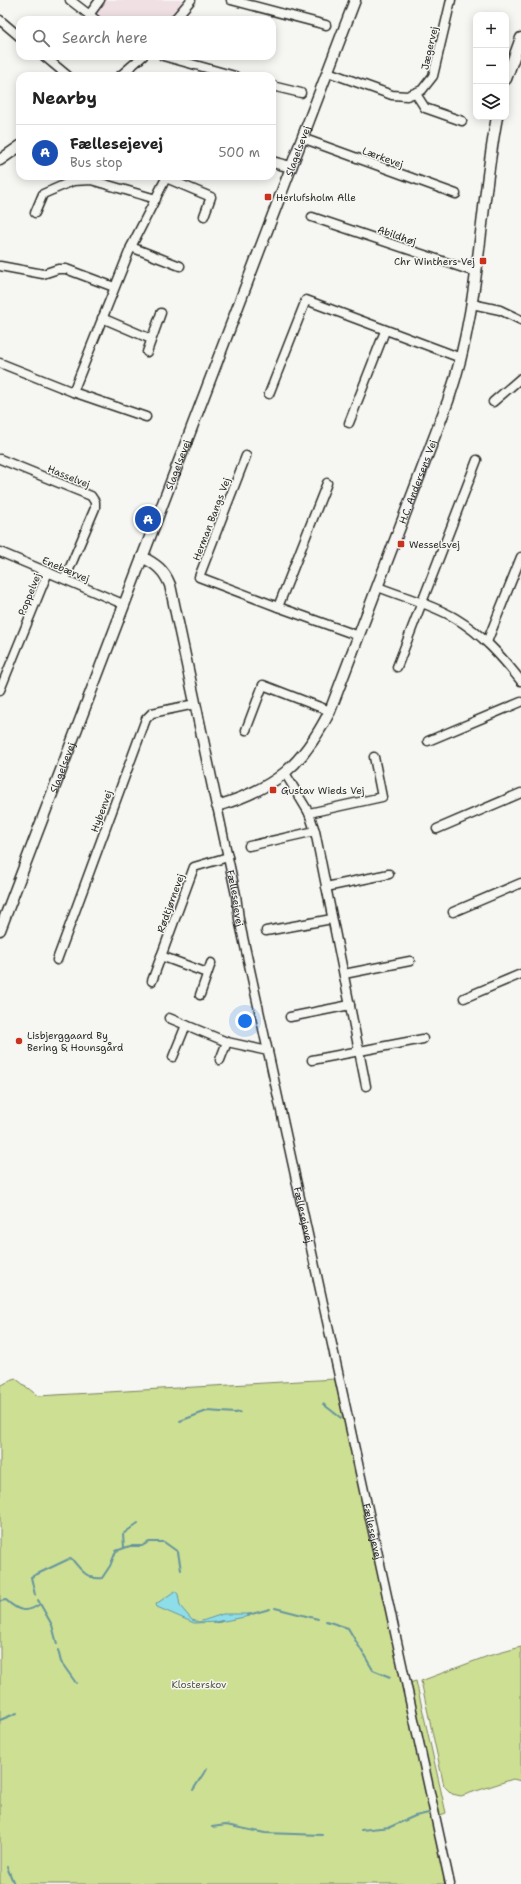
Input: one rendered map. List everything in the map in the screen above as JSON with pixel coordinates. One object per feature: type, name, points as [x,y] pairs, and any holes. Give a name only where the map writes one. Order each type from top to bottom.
[{"type":"street","points":[[70,0],[91,16]]},
{"type":"street","points":[[89,14],[100,0]]},
{"type":"street","points":[[177,16],[191,0]]},
{"type":"street","points":[[231,0],[326,25]]},
{"type":"street","name":"Slagelsevej","points":[[0,930],[123,604],[355,0]]},
{"type":"street","name":"Jægervej","points":[[416,94],[422,90],[433,76],[451,0]]},
{"type":"street","points":[[0,20],[16,34]]},
{"type":"street","points":[[509,71],[521,38]]},
{"type":"street","points":[[49,60],[63,72]]},
{"type":"street","points":[[124,72],[138,60]]},
{"type":"street","points":[[177,60],[221,72]]},
{"type":"street","points":[[328,72],[392,95],[407,96],[416,94],[425,108],[462,121]]},
{"type":"street","points":[[276,87],[301,93]]},
{"type":"street","name":"H.C. Andersens Vej","points":[[217,806],[248,796],[285,773],[302,756],[317,736],[330,711],[448,401],[461,358],[472,304],[497,120]]},
{"type":"street","name":"Lærkevej","points":[[302,138],[456,194]]},
{"type":"street","points":[[0,160],[16,149]]},
{"type":"street","points":[[276,163],[291,167]]},
{"type":"street","points":[[35,213],[43,194],[79,180]]},
{"type":"street","points":[[91,180],[156,199]]},
{"type":"street","points":[[73,392],[131,247],[166,180]]},
{"type":"street","points":[[174,180],[211,197],[204,216]]},
{"type":"street","name":"Abildhøj","points":[[312,217],[476,272]]},
{"type":"street","points":[[131,247],[180,266]]},
{"type":"street","points":[[0,266],[43,274],[58,269],[66,269],[114,287]]},
{"type":"street","points":[[269,394],[306,300],[385,331],[461,358]]},
{"type":"street","points":[[472,304],[500,310],[521,320]]},
{"type":"street","points":[[147,352],[161,313]]},
{"type":"street","points":[[102,318],[151,339]]},
{"type":"street","points":[[349,423],[385,331]]},
{"type":"street","points":[[0,364],[73,392],[146,417]]},
{"type":"street","points":[[493,402],[521,378]]},
{"type":"street","name":"Herman Bangs Vej","points":[[246,456],[199,576],[278,608],[359,636]]},
{"type":"street","name":"Hasselvej","points":[[0,459],[91,496],[95,502],[95,508],[65,579]]},
{"type":"street","points":[[397,667],[477,460]]},
{"type":"street","points":[[278,608],[327,484]]},
{"type":"street","name":"Enebærvej","points":[[0,552],[123,604]]},
{"type":"street","name":"Fællesejevej","points":[[142,557],[154,563],[161,570],[170,585],[228,857],[240,925],[307,1224],[450,1884]]},
{"type":"street","points":[[487,642],[521,557]]},
{"type":"street","name":"Poppelvej","points":[[0,690],[48,572]]},
{"type":"street","points":[[378,587],[454,618],[487,642],[503,658],[521,681]]},
{"type":"street","points":[[246,730],[263,685],[330,711]]},
{"type":"street","points":[[428,742],[521,702]]},
{"type":"street","name":"Hybenvej","points":[[57,960],[146,719],[152,713],[196,704]]},
{"type":"street","points":[[309,813],[382,797],[374,757]]},
{"type":"street","points":[[285,773],[309,813],[315,831],[366,1086]]},
{"type":"street","points":[[437,829],[521,793]]},
{"type":"street","points":[[249,846],[315,831]]},
{"type":"street","name":"Rødtjørnevej","points":[[152,981],[194,867],[228,857]]},
{"type":"street","points":[[326,887],[389,874]]},
{"type":"street","points":[[453,912],[521,883]]},
{"type":"street","points":[[266,931],[332,919]]},
{"type":"street","points":[[161,956],[207,973]]},
{"type":"street","points":[[344,974],[410,961]]},
{"type":"street","points":[[200,995],[211,963]]},
{"type":"street","points":[[464,998],[521,974]]},
{"type":"street","points":[[290,1017],[350,1005]]},
{"type":"street","points":[[169,1018],[227,1042],[268,1051]]},
{"type":"street","points":[[173,1057],[186,1025]]},
{"type":"street","points":[[312,1060],[423,1039]]},
{"type":"street","points":[[220,1060],[227,1042]]},
{"type":"shaded area","points":[[105,0],[184,0],[170,16],[95,16],[93,14]]},
{"type":"green space","name":"Klosterskov","points":[[15,1378],[38,1396],[335,1379],[403,1685],[416,1681],[446,1813],[432,1818],[446,1884],[0,1884],[0,1386]]},
{"type":"green space","points":[[521,1647],[521,1781],[513,1779],[461,1796],[452,1794],[444,1786],[421,1681],[488,1656]]},
{"type":"water","points":[[175,1591],[178,1594],[180,1606],[192,1620],[199,1622],[223,1614],[251,1614],[250,1616],[219,1622],[194,1623],[157,1607],[156,1604]]},
{"type":"waterway","points":[[323,1404],[341,1418]]},
{"type":"waterway","points":[[180,1421],[207,1411],[240,1412]]},
{"type":"waterway","points":[[124,1547],[123,1534],[138,1523]]},
{"type":"waterway","points":[[35,1595],[31,1577],[71,1558],[80,1569],[88,1575],[102,1578],[110,1566],[116,1551],[130,1546],[142,1546],[149,1542],[164,1542],[178,1552],[181,1570]]},
{"type":"waterway","points":[[0,1601],[6,1600],[14,1607],[22,1610],[30,1609],[40,1604]]},
{"type":"waterway","points":[[38,1600],[52,1625],[57,1644]]},
{"type":"waterway","points":[[275,1608],[318,1619]]},
{"type":"waterway","points":[[248,1615],[270,1609]]},
{"type":"waterway","points":[[214,1623],[222,1621]]},
{"type":"waterway","points":[[326,1621],[348,1628],[373,1670],[390,1677]]},
{"type":"waterway","points":[[58,1650],[61,1662],[76,1683]]},
{"type":"waterway","points":[[0,1720],[17,1713]]},
{"type":"waterway","points":[[193,1790],[207,1768]]},
{"type":"waterway","points":[[361,1830],[390,1827],[415,1816],[429,1813]]},
{"type":"waterway","points":[[212,1827],[226,1825],[265,1833],[322,1835]]},
{"type":"waterway","points":[[7,1867],[14,1884]]},
{"type":"place","name":"Herlufsholm Alle","points":[[268,197]]},
{"type":"place","name":"Chr Winthers Vej","points":[[483,261]]},
{"type":"place","name":"Fællesejevej","points":[[148,519]]},
{"type":"place","name":"Wesselsvej","points":[[401,544]]},
{"type":"place","name":"Gustav Wieds Vej","points":[[273,790]]},
{"type":"place","name":"Lisbjerggaard By Bering & Hounsgård","points":[[19,1041]]}]
